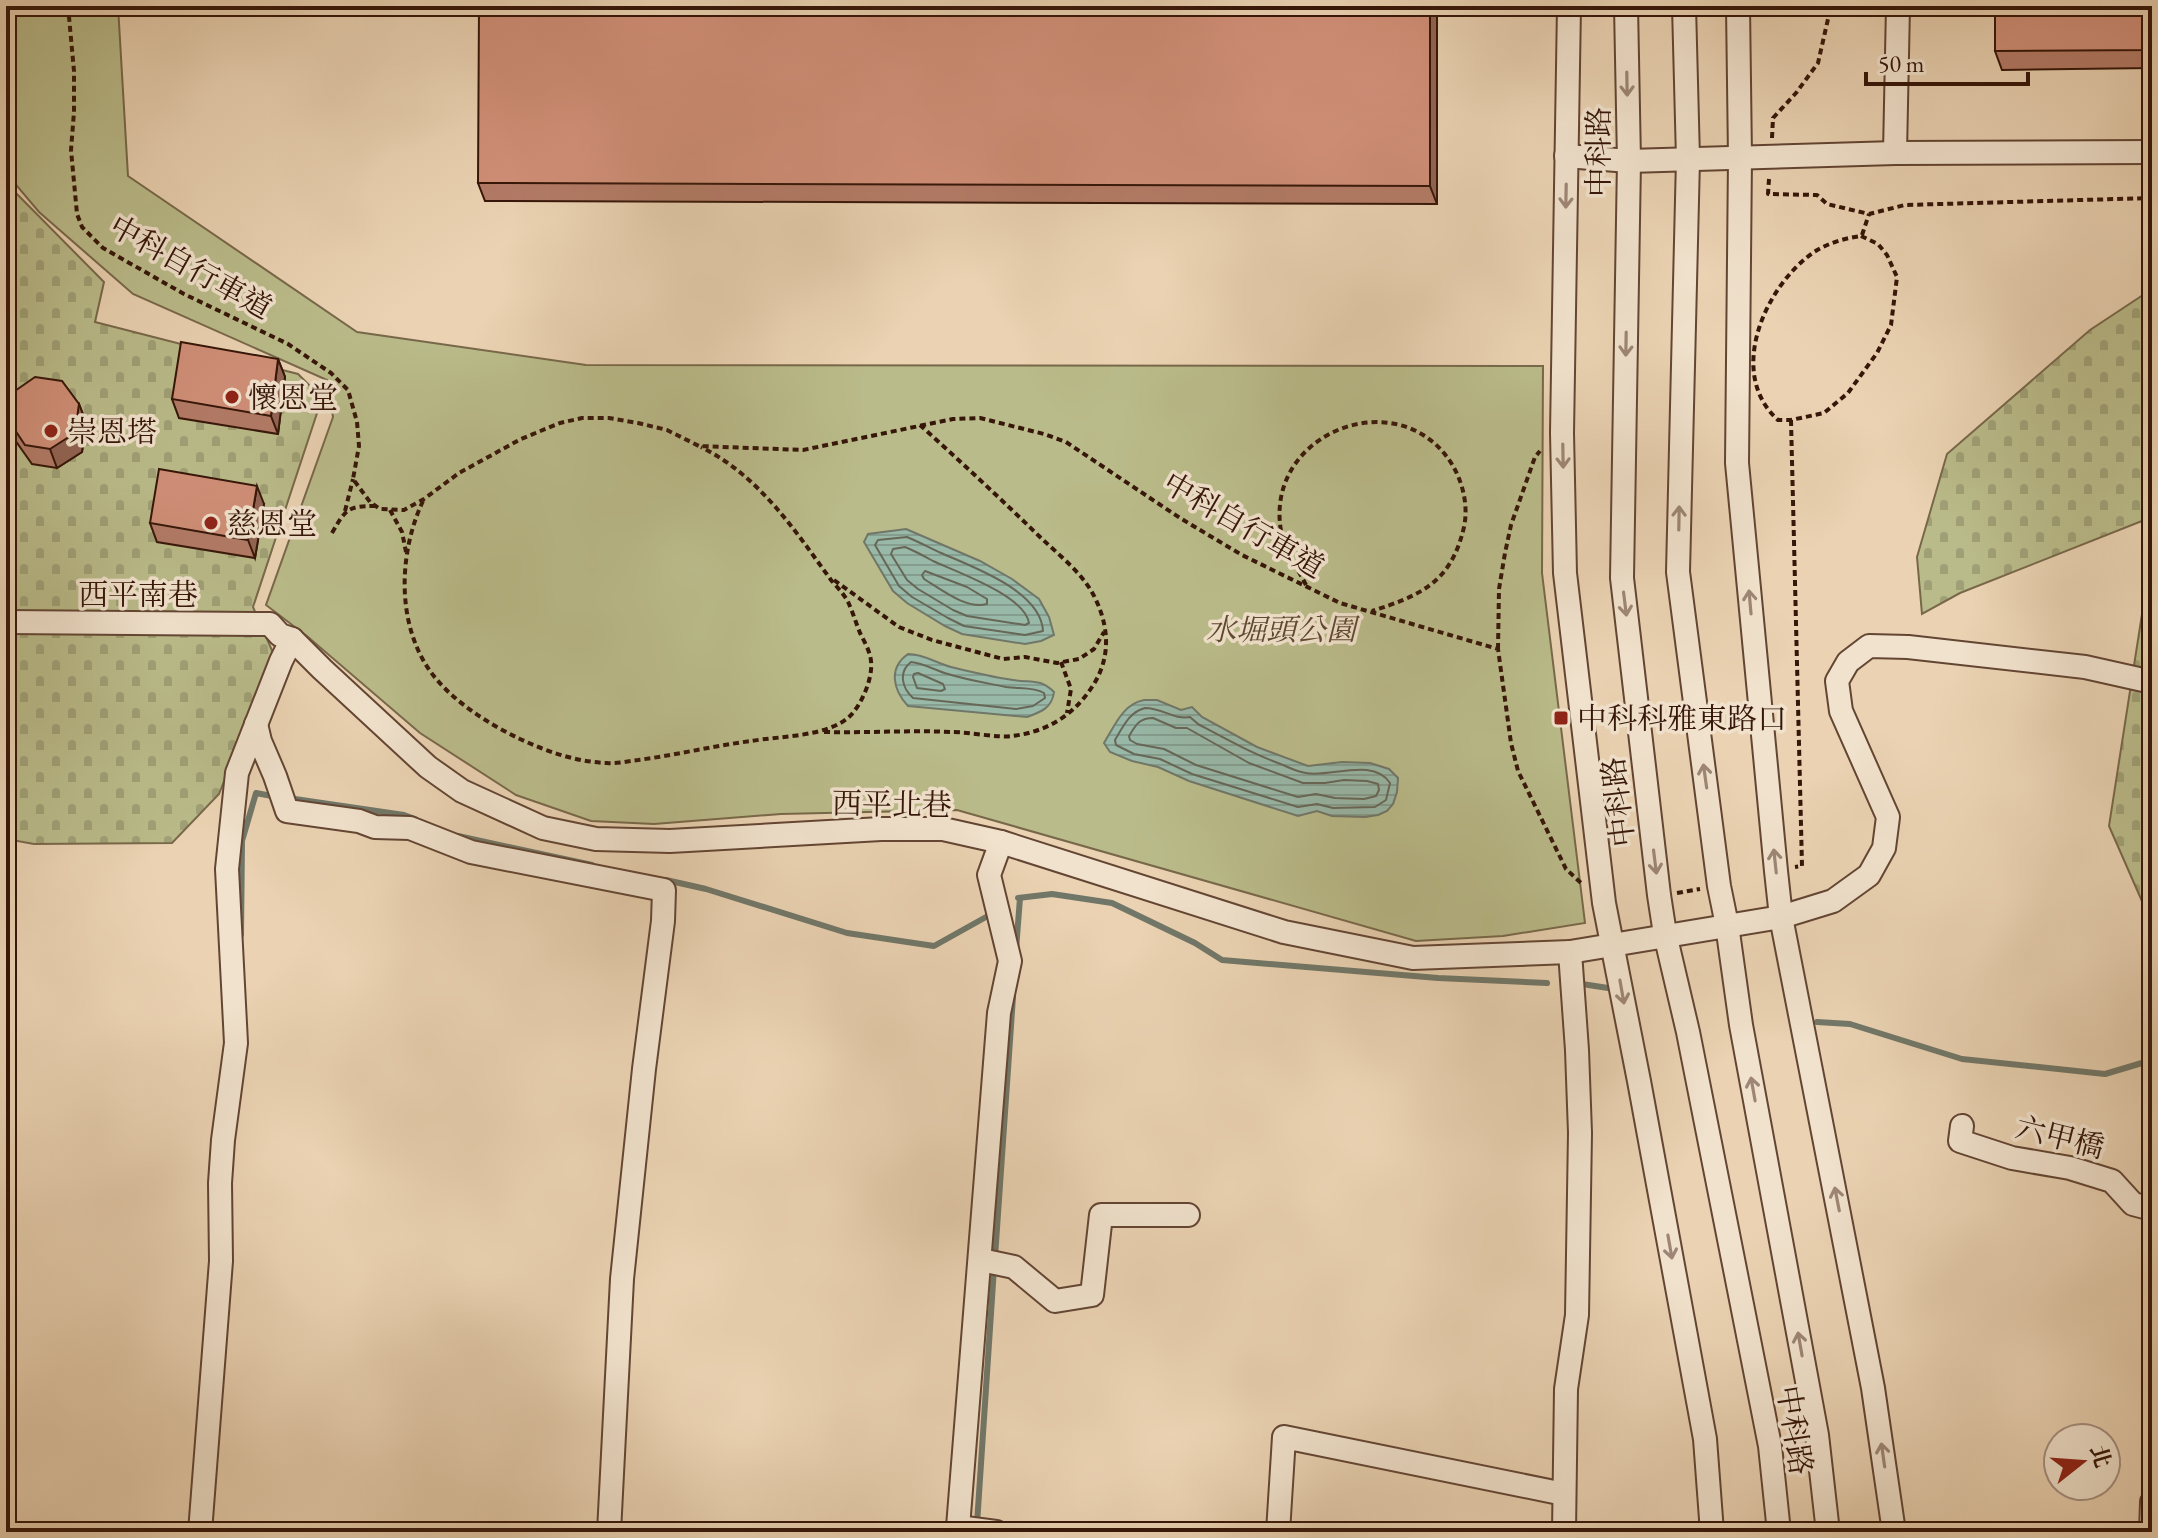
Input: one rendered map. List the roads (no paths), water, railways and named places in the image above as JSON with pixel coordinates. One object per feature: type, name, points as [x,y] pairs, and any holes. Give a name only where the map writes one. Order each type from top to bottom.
[{"type":"street","name":"中科路","points":[[1569,6],[1562,433],[1565,573],[1604,903],[1705,1439],[1712,1532]]},
{"type":"street","name":"中科路","points":[[1626,6],[1629,161],[1622,578],[1665,934],[1688,1032],[1770,1446],[1779,1532]]},
{"type":"street","name":"中科路","points":[[1684,6],[1688,159],[1678,572],[1719,886],[1741,1025],[1817,1435],[1828,1532]]},
{"type":"street","points":[[1738,6],[1737,463],[1781,917],[1873,1388],[1894,1532]]},
{"type":"street","points":[[1895,153],[1898,6]]},
{"type":"street","points":[[1566,156],[1629,161],[1895,153],[2152,152]]},
{"type":"street","name":"西平南巷","points":[[6,622],[270,624]]},
{"type":"street","name":"西平北巷","points":[[270,624],[280,635],[292,639],[428,767],[462,791],[543,828],[596,839],[670,841],[881,829],[943,829],[1001,842],[1284,932],[1413,958],[1570,952],[1781,917],[1833,901],[1869,875],[1884,848],[1888,817],[1841,711],[1837,681],[1848,662],[1869,646],[1908,647],[2085,667],[2152,682]]},
{"type":"street","points":[[200,1532],[221,1261],[223,1140],[236,1043],[227,869],[237,773],[292,639]]},
{"type":"street","points":[[256,724],[287,811],[359,821],[375,827],[410,828],[471,852],[664,890],[622,1279],[609,1532]]},
{"type":"street","points":[[996,1532],[958,1529],[999,1013],[1010,961],[989,875],[1001,842]]},
{"type":"street","points":[[1564,1532],[1566,1389],[1577,1315],[1580,1133],[1570,952]]},
{"type":"street","name":"六甲橋","points":[[1962,1126],[1960,1141],[2012,1158],[2070,1168],[2112,1181],[2133,1204],[2152,1209]]},
{"type":"street","points":[[981,1260],[1014,1267],[1055,1301],[1092,1295],[1101,1215],[1188,1215]]},
{"type":"street","points":[[1278,1532],[1284,1437],[1564,1494]]},
{"type":"street","points":[[2151,1532],[2152,1502]]},
{"type":"water","points":[[906,529],[980,561],[1012,579],[1039,599],[1054,635],[1025,644],[962,634],[907,603],[893,591],[864,542],[868,534]]},
{"type":"water","points":[[908,654],[982,674],[1040,683],[1054,692],[1053,697],[1045,709],[1027,717],[908,706],[896,686],[895,672]]},
{"type":"water","points":[[1144,700],[1157,700],[1181,710],[1192,707],[1202,717],[1257,747],[1308,766],[1370,763],[1389,769],[1398,778],[1393,804],[1387,811],[1365,817],[1332,816],[1317,811],[1298,816],[1110,752],[1104,743],[1116,723],[1130,706]]},
{"type":"waterway","points":[[241,935],[242,841],[256,793],[277,797]]},
{"type":"waterway","points":[[288,798],[415,819]]},
{"type":"waterway","points":[[458,836],[592,865]]},
{"type":"waterway","points":[[666,880],[706,889],[847,933],[934,946],[986,917]]},
{"type":"waterway","points":[[1018,898],[1052,894],[1112,903],[1195,943],[1222,960],[1438,978],[1547,983]]},
{"type":"waterway","points":[[1016,950],[1020,898]]},
{"type":"waterway","points":[[1582,984],[1608,988]]},
{"type":"waterway","points":[[995,1257],[1013,997]]},
{"type":"waterway","points":[[1817,1022],[1850,1024],[1962,1059],[2105,1074],[2152,1060]]},
{"type":"waterway","points":[[977,1524],[994,1268]]},
{"type":"place","name":"懷恩堂","points":[[232,397]]},
{"type":"place","name":"崇恩塔","points":[[51,431]]},
{"type":"place","name":"慈恩堂","points":[[211,523]]},
{"type":"place","name":"中科科雅東路口","points":[[1561,718]]},
{"type":"park label","name":"水堀頭公園","points":[[1281,629]]}]
